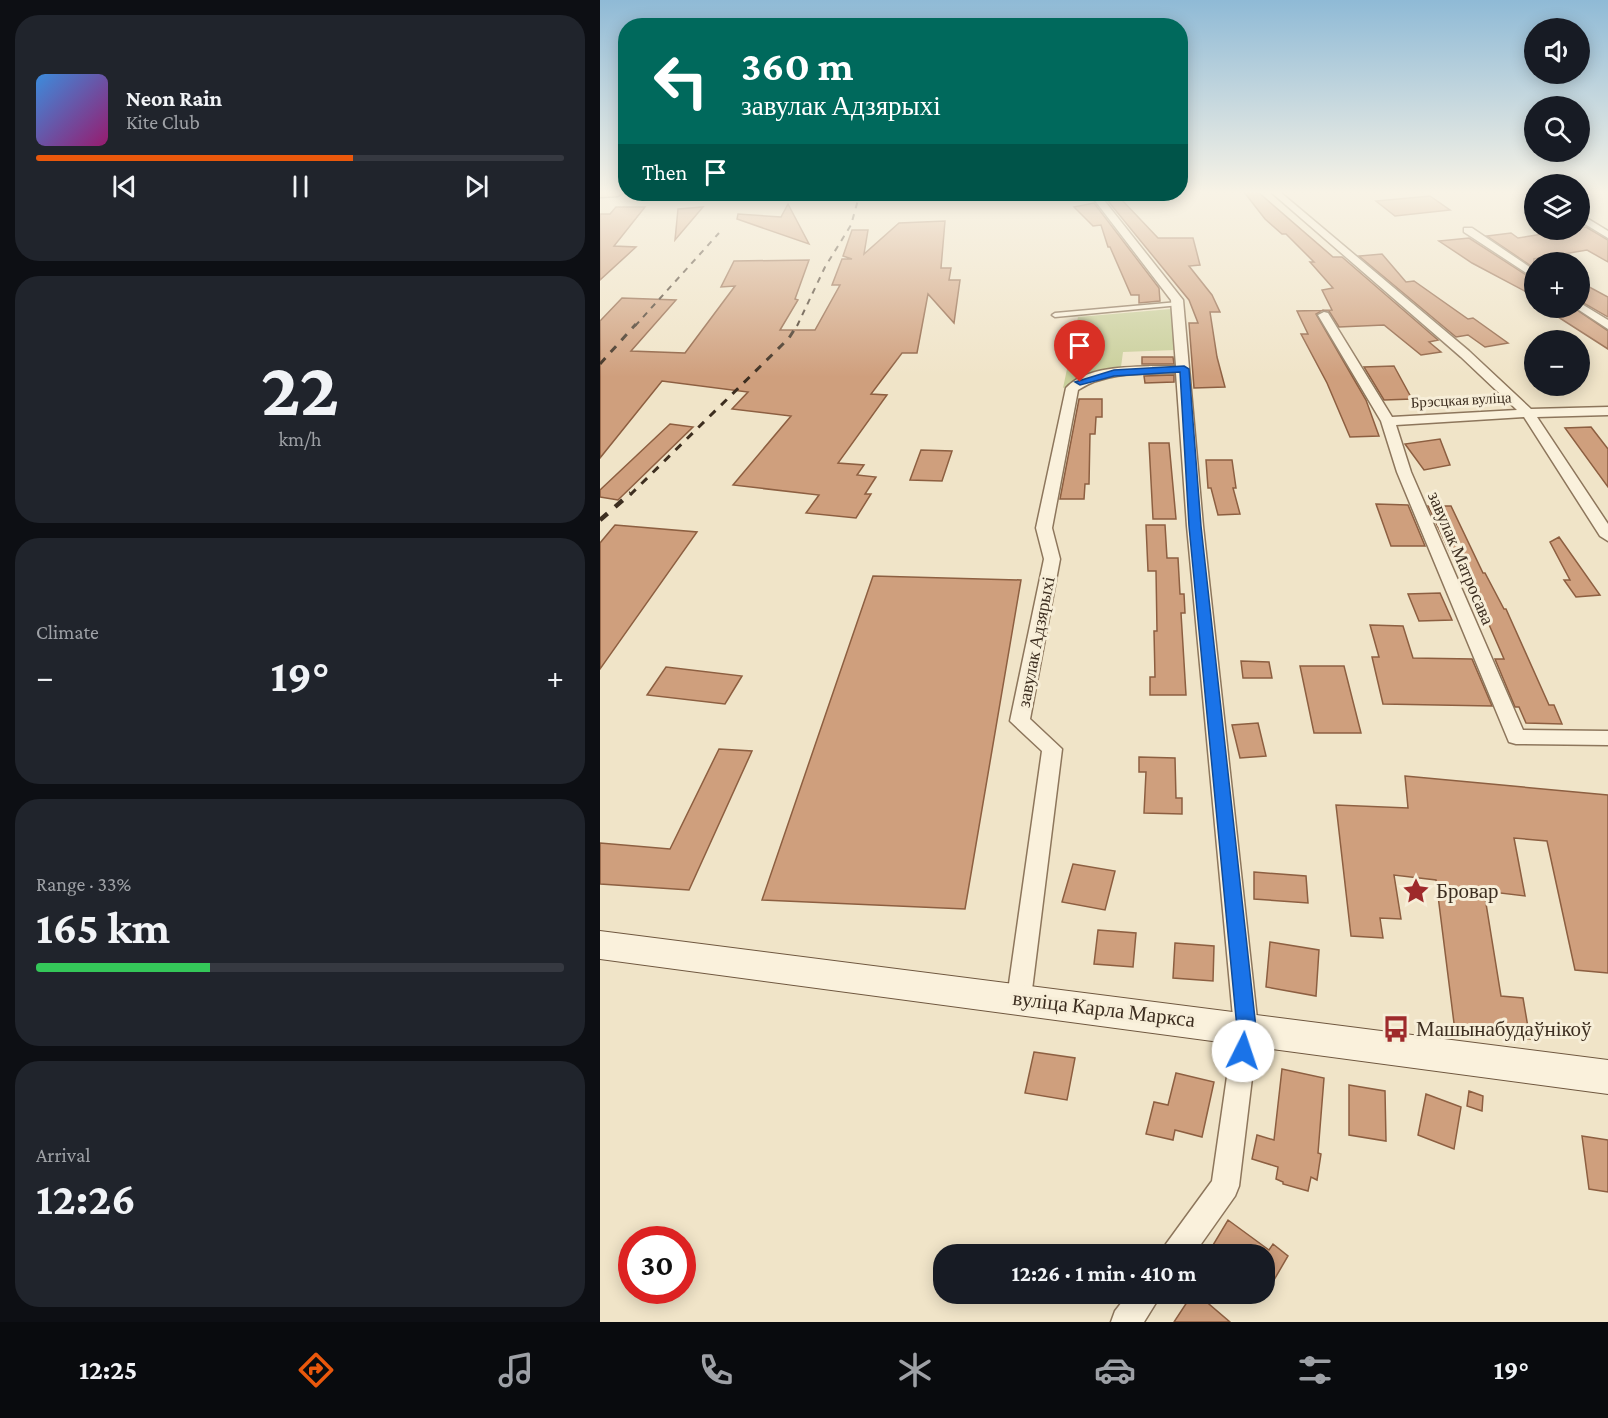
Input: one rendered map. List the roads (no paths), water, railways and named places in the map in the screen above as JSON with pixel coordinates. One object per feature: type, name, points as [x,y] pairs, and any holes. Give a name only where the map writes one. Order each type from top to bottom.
[{"type":"main road","name":"вуліца Карла Маркса","points":[[600,945],[1019,998],[1608,1077]]},
{"type":"street","points":[[1142,254],[1178,300],[1195,526],[1246,1028],[1225,1186],[1183,1244]]},
{"type":"street","points":[[1348,254],[1466,354],[1528,413],[1608,536]]},
{"type":"street","points":[[1502,254],[1524,268]]},
{"type":"street","points":[[1590,313],[1608,325]]},
{"type":"street","name":"завулак Матросава","points":[[1324,315],[1388,421],[1404,472],[1516,737],[1608,738]]},
{"type":"street","name":"завулак Адзярыхі","points":[[1019,998],[1052,750],[1020,721],[1052,559],[1044,528],[1072,388],[1080,382],[1101,375],[1184,369]]},
{"type":"street","name":"Брэсцкая вуліца","points":[[1388,421],[1608,411]]},
{"type":"street","points":[[1126,1322],[1139,1304]]},
{"type":"lane","points":[[1055,315],[1178,304]]},
{"type":"railway","points":[[635,326],[700,254]]},
{"type":"railway","points":[[798,324],[833,254]]},
{"type":"railway","points":[[600,364],[636,324]]},
{"type":"railway","points":[[630,495],[789,338],[798,324]]},
{"type":"railway","points":[[600,520],[631,493]]},
{"type":"place","name":"Бровар","points":[[1416,891]]},
{"type":"place","name":"Машынабудаўнікоў","points":[[1396,1029]]}]
